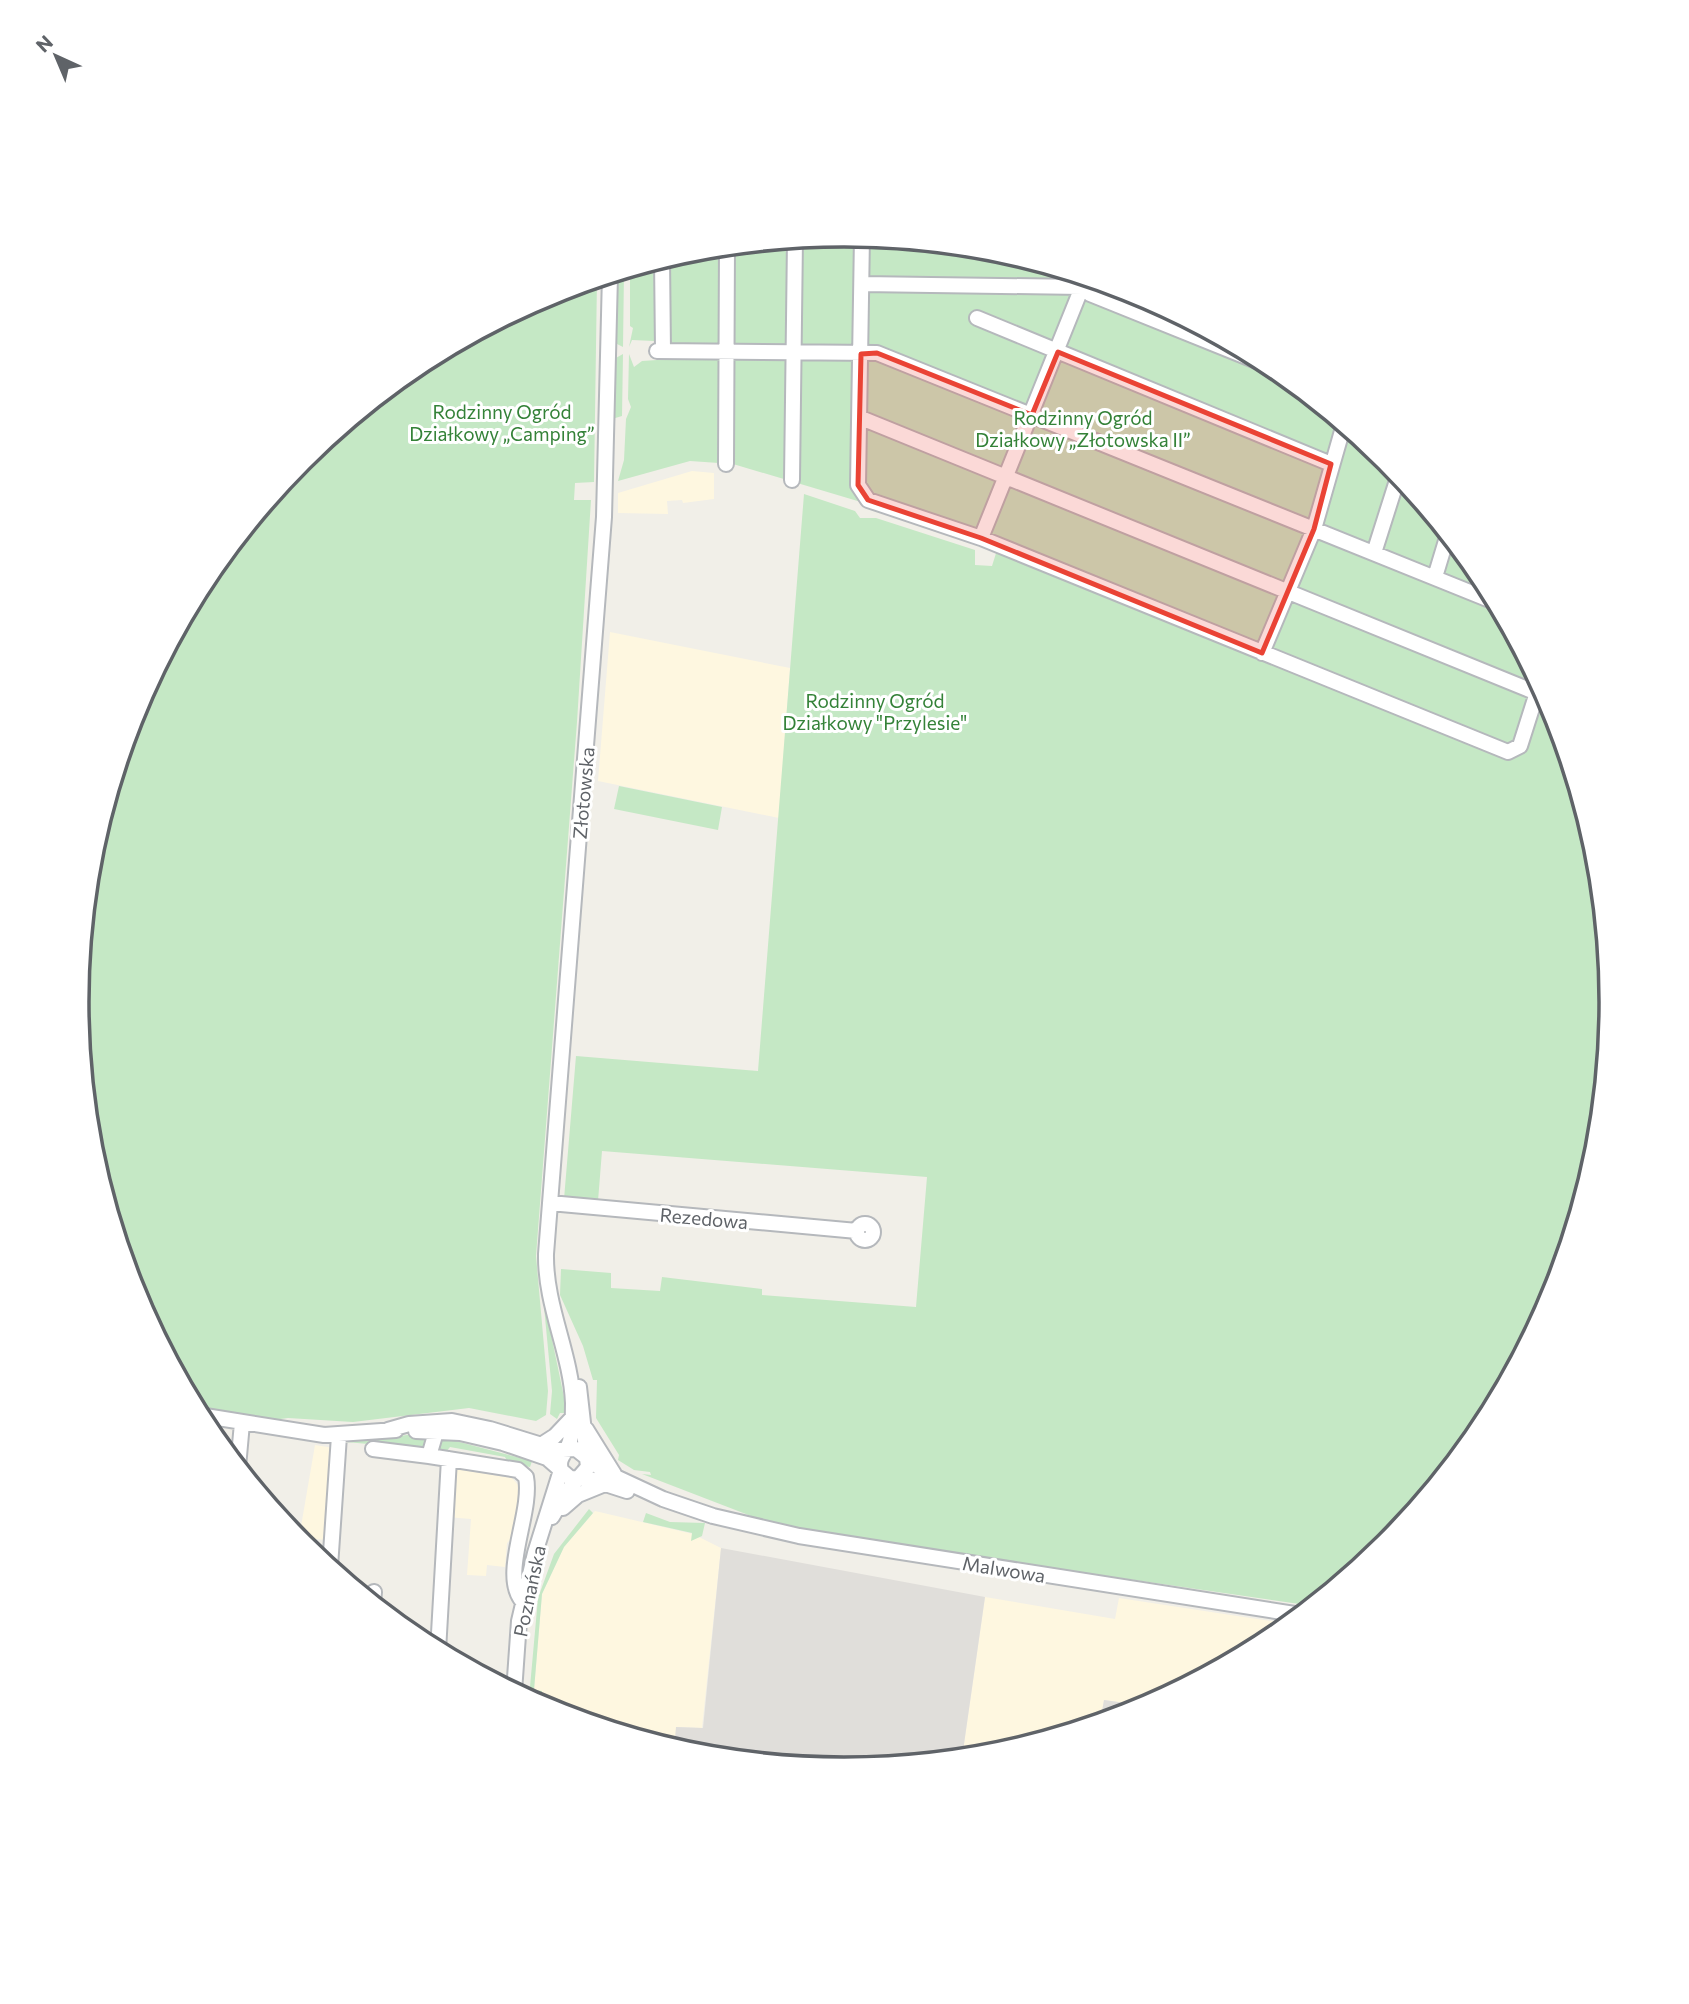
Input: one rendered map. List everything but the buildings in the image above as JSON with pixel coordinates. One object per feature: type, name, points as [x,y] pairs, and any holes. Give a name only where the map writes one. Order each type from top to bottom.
[{"type":"street","points":[[862,247],[858,485],[862,495],[868,500],[981,538],[1508,752],[1520,746],[1535,697]]},
{"type":"street","points":[[792,480],[795,248]]},
{"type":"street","points":[[726,464],[727,256]]},
{"type":"street","points":[[662,269],[660,351],[877,353],[1481,596]]},
{"type":"street","points":[[862,285],[1072,282]]},
{"type":"street","name":"Złotowska","points":[[587,1458],[578,1419],[579,1387],[552,1309],[546,1267],[604,516],[610,285]]},
{"type":"street","points":[[981,538],[1058,352],[1081,285]]},
{"type":"street","points":[[1085,286],[1090,294],[1215,344]]},
{"type":"street","points":[[977,318],[1331,464]]},
{"type":"street","points":[[860,418],[1288,591],[1529,685]]},
{"type":"street","points":[[1262,653],[1314,528],[1341,433]]},
{"type":"street","points":[[1374,553],[1395,486]]},
{"type":"street","points":[[1435,577],[1445,544]]},
{"type":"street","name":"Rezedowa","points":[[550,1203],[857,1231]]},
{"type":"street","points":[[214,1418],[339,1436],[438,1426],[540,1450],[565,1452]]},
{"type":"street","points":[[540,1450],[578,1419],[611,1481],[573,1498],[544,1530]]},
{"type":"street","name":"Złotowska","points":[[565,1452],[578,1419]]},
{"type":"street","points":[[239,1454],[242,1423]]},
{"type":"street","points":[[429,1456],[438,1426]]},
{"type":"street","points":[[331,1555],[339,1436]]},
{"type":"street","points":[[373,1449],[518,1470],[526,1477],[524,1522],[515,1568],[516,1590],[523,1602]]},
{"type":"street","name":"Malwowa","points":[[565,1452],[576,1449],[611,1481]]},
{"type":"street","points":[[540,1450],[557,1481]]},
{"type":"street","name":"Malwowa","points":[[540,1450],[557,1481],[570,1478],[611,1481],[678,1510],[846,1545],[1288,1613]]},
{"type":"street","name":"Poznańska","points":[[515,1681],[523,1602],[557,1481],[560,1459],[565,1452]]},
{"type":"street","points":[[544,1530],[587,1469],[587,1458]]},
{"type":"street","points":[[439,1638],[449,1459]]},
{"type":"highlighted area","points":[[1058,352],[1331,464],[1314,529],[1262,653],[981,538],[868,500],[858,485],[861,354],[877,353],[1032,415]]},
{"type":"shaded area","points":[[692,471],[714,473],[714,499],[683,503],[682,500],[667,501],[668,514],[618,513],[618,493]]},
{"type":"shaded area","points":[[610,632],[790,668],[779,818],[598,781]]},
{"type":"shaded area","points":[[315,1445],[334,1448],[327,1540],[313,1539],[301,1526]]},
{"type":"shaded area","points":[[451,1468],[512,1478],[519,1486],[517,1518],[513,1537],[507,1543],[505,1567],[487,1565],[486,1576],[467,1575],[471,1519],[447,1517]]},
{"type":"shaded area","points":[[595,1511],[693,1534],[721,1548],[702,1728],[677,1727],[675,1738],[602,1717],[534,1690],[542,1594],[564,1547]]},
{"type":"shaded area","points":[[721,1548],[985,1597],[963,1748],[894,1756],[795,1756],[746,1751],[675,1738],[676,1727],[703,1728]]},
{"type":"shaded area","points":[[985,1597],[1115,1619],[1119,1598],[1275,1622],[1222,1656],[1134,1700],[1126,1703],[1104,1700],[1102,1712],[1087,1717],[1040,1732],[963,1748]]},
{"type":"shaded area","points":[[1104,1700],[1126,1703],[1102,1712]]},
{"type":"green space","points":[[795,248],[894,248],[943,253],[1040,272],[1087,287],[1134,304],[1222,348],[1264,374],[1342,434],[1379,468],[1444,542],[1499,624],[1522,668],[1560,759],[1585,855],[1593,903],[1600,1002],[1593,1101],[1585,1149],[1560,1245],[1522,1336],[1499,1380],[1444,1462],[1412,1500],[1379,1536],[1300,1604],[867,1541],[764,1521],[642,1474],[651,1475],[650,1472],[634,1470],[618,1460],[619,1455],[596,1418],[597,1380],[593,1380],[583,1346],[560,1295],[561,1269],[611,1273],[611,1288],[660,1291],[662,1277],[762,1289],[762,1295],[916,1307],[927,1177],[602,1151],[598,1201],[564,1199],[576,1056],[758,1071],[804,494],[855,511],[860,518],[876,518],[975,550],[975,565],[992,566],[997,550],[881,508],[733,464],[690,461],[618,481],[624,460],[626,419],[631,407],[628,399],[629,354],[634,367],[642,361],[657,360],[654,341],[632,340],[629,347],[633,328],[630,326],[630,278],[697,261]]},
{"type":"green space","points":[[624,280],[623,347],[615,343],[614,283]]},
{"type":"green space","name":"Rodzinny Ogród Działkowy „Camping”","points":[[597,289],[594,482],[575,483],[574,500],[591,500],[577,722],[536,1256],[548,1391],[546,1415],[536,1421],[469,1408],[353,1422],[288,1418],[265,1421],[209,1409],[190,1380],[167,1336],[129,1245],[104,1149],[91,1051],[91,953],[104,855],[129,759],[167,668],[190,624],[245,542],[310,468],[347,434],[425,374],[510,325],[555,304]]},
{"type":"green space","points":[[623,354],[622,416],[612,419],[614,359]]},
{"type":"green space","points":[[619,786],[722,807],[718,830],[614,809]]},
{"type":"green space","points":[[543,1296],[564,1397],[564,1413],[560,1413],[557,1419],[550,1414],[552,1391]]},
{"type":"green space","points":[[416,1434],[426,1439],[424,1449],[346,1442]]},
{"type":"green space","points":[[444,1438],[532,1461],[530,1467],[508,1463],[505,1457],[450,1447],[446,1452],[440,1451],[437,1442]]},
{"type":"green space","points":[[589,1509],[593,1513],[564,1547],[542,1594],[534,1690],[542,1691],[542,1694],[530,1688],[538,1598],[554,1554]]},
{"type":"green space","points":[[646,1513],[670,1522],[705,1523],[702,1536],[691,1541],[692,1533],[643,1522]]},
{"type":"park label","name":"Rodzinny Ogród Działkowy „Złotowska II”","points":[[1083,428]]},
{"type":"park label","name":"Rodzinny Ogród Działkowy \"Przylesie\"","points":[[875,711]]}]
